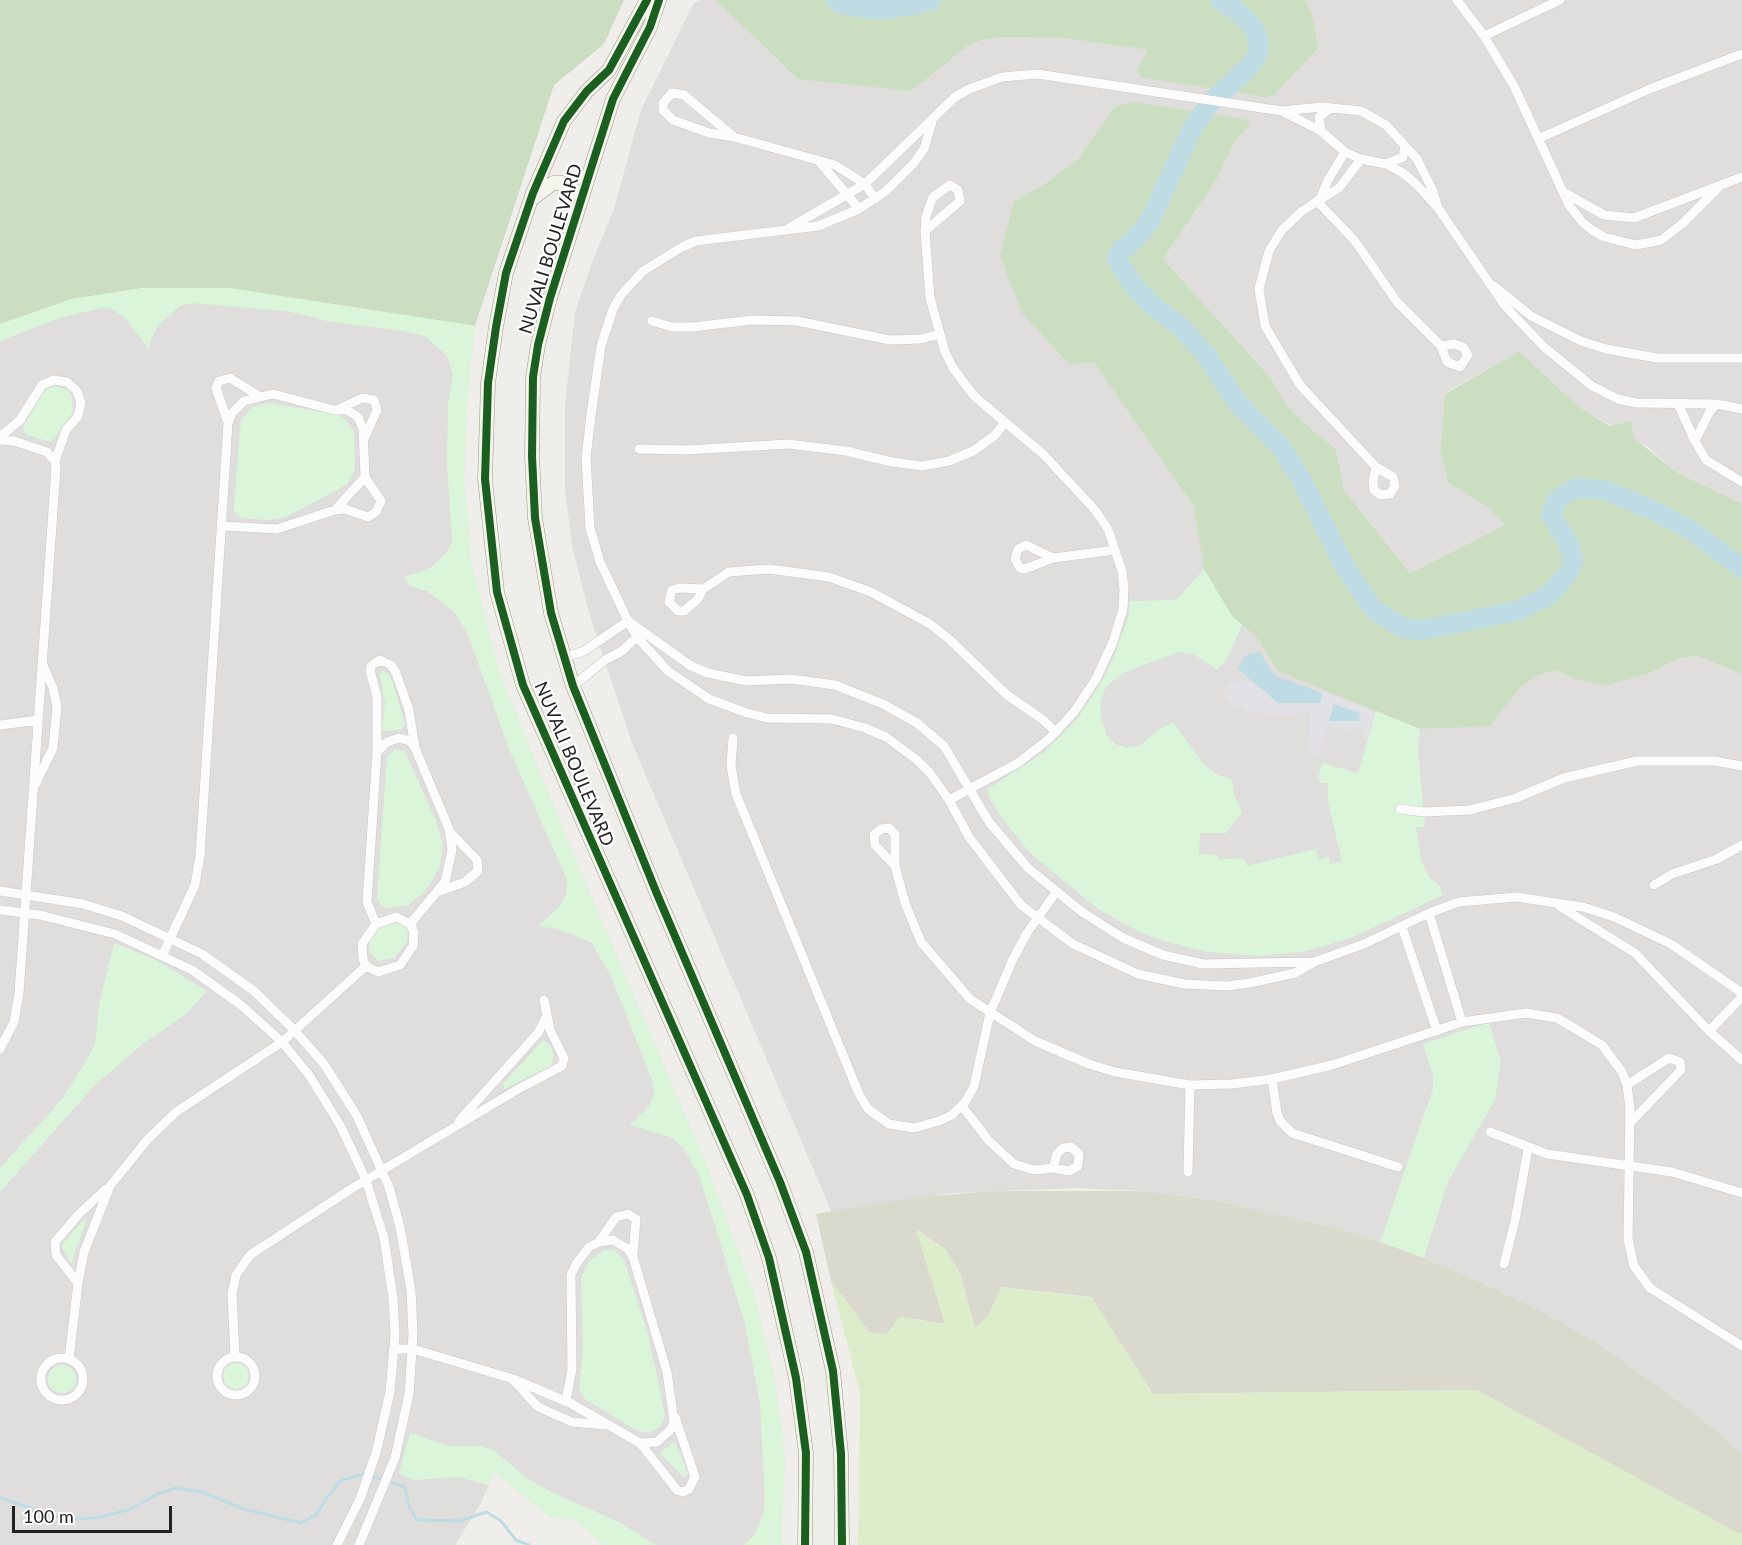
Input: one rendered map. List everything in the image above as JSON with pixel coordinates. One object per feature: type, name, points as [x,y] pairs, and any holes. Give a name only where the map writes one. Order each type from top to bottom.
[{"type":"main road","name":"NUVALI BOULEVARD","points":[[647,0],[609,70],[587,91],[564,121],[531,200],[506,273],[488,383],[485,479],[497,592],[523,685],[747,1195],[770,1258],[796,1378],[806,1453],[805,1545]]},
{"type":"main road","name":"NUVALI BOULEVARD","points":[[660,0],[650,27],[613,99],[550,298],[533,377],[535,518],[540,562],[563,657],[573,687],[657,894],[780,1182],[806,1252],[832,1371],[841,1454],[842,1545]]},
{"type":"main road","points":[[531,200],[553,183],[562,183],[570,191],[573,203],[573,225]]},
{"type":"street","points":[[1457,0],[1484,36],[1540,138],[1575,214],[1592,230],[1613,240],[1636,245],[1661,240],[1670,235],[1720,186]]},
{"type":"street","points":[[1484,36],[1560,0]]},
{"type":"street","points":[[1540,138],[1652,88],[1742,54]]},
{"type":"street","points":[[787,229],[865,184],[932,122],[955,97],[985,81],[1021,75],[1050,75],[1173,96],[1282,111],[1334,107],[1361,111],[1386,125],[1405,146],[1426,175],[1438,208]]},
{"type":"street","points":[[734,137],[684,95],[672,93],[663,103],[663,110],[673,120],[709,133],[734,137],[845,169],[865,184],[875,199]]},
{"type":"street","points":[[1321,131],[1319,117],[1334,107]]},
{"type":"street","points":[[1282,111],[1321,131],[1345,152],[1361,159],[1386,164],[1403,173],[1438,208],[1505,306],[1544,347],[1592,386],[1618,399],[1636,403],[1717,404],[1742,409]]},
{"type":"street","points":[[932,122],[924,149],[913,164],[875,199],[859,209],[818,226],[696,241],[667,254],[632,282],[621,295],[609,318],[596,373],[586,458],[586,495],[590,528],[600,562],[628,621],[640,633],[668,671],[709,699],[726,706],[767,718],[832,719],[865,728],[886,737],[917,760],[949,800],[969,837],[1021,905],[1036,919],[1094,956],[1161,981],[1206,986],[1250,983],[1294,973],[1314,962],[1364,944],[1459,902],[1498,896],[1536,899],[1583,907],[1643,930],[1701,963],[1742,995],[1708,1031]]},
{"type":"street","points":[[1386,164],[1403,157],[1405,146]]},
{"type":"street","points":[[1319,199],[1345,152]]},
{"type":"street","points":[[1361,159],[1339,188],[1319,199],[1295,217],[1275,240],[1261,275],[1261,307],[1265,326],[1300,385],[1376,468]]},
{"type":"street","points":[[818,160],[849,194],[859,209]]},
{"type":"street","points":[[1565,193],[1604,215],[1634,218],[1742,177]]},
{"type":"street","points":[[925,231],[958,205],[960,195],[954,186],[944,187],[933,197],[926,216],[925,231],[927,280],[945,352],[962,383],[1004,424],[1043,454],[1084,496],[1108,529],[1122,571],[1124,589],[1119,626],[1096,679],[1074,712],[1056,732],[1018,763],[949,800]]},
{"type":"street","points":[[1319,199],[1354,240],[1396,302],[1441,346]]},
{"type":"street","points":[[1485,279],[1531,316],[1581,341],[1606,349],[1657,358],[1742,358]]},
{"type":"street","points":[[652,321],[672,327],[693,327],[752,320],[797,321],[890,340],[921,339],[940,334]]},
{"type":"street","points":[[228,423],[216,388],[222,378],[230,378],[261,397]]},
{"type":"street","points":[[0,439],[20,420],[42,385],[54,380],[67,382],[77,391],[81,403],[78,416],[66,430],[55,461],[18,1008],[14,1022],[0,1049]]},
{"type":"street","points":[[163,954],[195,885],[200,856],[228,423],[232,412],[244,401],[273,394],[334,410],[347,410],[358,417],[363,429],[365,477],[381,501],[372,516],[363,516],[345,509],[335,510],[277,529],[223,526]]},
{"type":"street","points":[[334,410],[362,398],[374,400],[377,410],[366,431],[364,443]]},
{"type":"street","points":[[1678,404],[1706,460],[1742,482]]},
{"type":"street","points":[[1695,441],[1710,411],[1717,404]]},
{"type":"street","points":[[639,449],[687,450],[760,444],[798,445],[846,451],[892,462],[922,466],[949,461],[967,454],[994,436],[1004,424]]},
{"type":"street","points":[[0,439],[14,441],[47,452],[55,461]]},
{"type":"street","points":[[335,510],[365,477]]},
{"type":"street","points":[[1053,558],[1115,550]]},
{"type":"street","points":[[703,589],[729,572],[770,569],[808,573],[855,586],[930,624],[949,639],[1007,695],[1042,718],[1056,732]]},
{"type":"street","points":[[563,657],[584,651],[628,621]]},
{"type":"street","points":[[573,687],[640,633]]},
{"type":"street","points":[[640,633],[692,666],[725,679],[812,680],[858,693],[883,704],[932,734],[953,759],[1000,837],[1028,868],[1082,912],[1124,938],[1182,961],[1224,964],[1291,960],[1314,962]]},
{"type":"street","points":[[376,924],[367,902],[377,752],[378,696],[370,671],[371,666],[380,660],[391,665],[399,680],[409,710],[415,748],[449,829],[460,845],[477,860],[478,867],[472,878],[440,891]]},
{"type":"street","points":[[33,786],[54,748],[57,707],[53,688],[42,663]]},
{"type":"street","points":[[0,725],[38,720]]},
{"type":"street","points":[[733,738],[731,766],[736,794],[859,1094],[868,1109],[890,1124],[914,1128],[939,1121],[962,1106],[974,1086],[990,1013],[1013,959],[1036,919],[1056,892]]},
{"type":"street","points":[[377,752],[381,746],[393,739],[405,739],[415,748]]},
{"type":"street","points":[[1400,809],[1424,812],[1470,810],[1516,798],[1564,778],[1637,761],[1663,759],[1742,766]]},
{"type":"street","points":[[410,924],[440,891],[451,861],[449,829]]},
{"type":"street","points":[[1654,885],[1672,874],[1696,867],[1742,845]]},
{"type":"street","points":[[895,866],[905,903],[921,942],[950,979],[970,999],[1035,1041],[1089,1064],[1115,1072],[1209,1086],[1272,1080],[1371,1054],[1462,1022],[1526,1013],[1557,1018],[1602,1045],[1622,1072],[1628,1085],[1629,1252],[1641,1278],[1650,1288],[1742,1346]]},
{"type":"street","points":[[0,891],[83,904],[122,916],[172,937],[208,958],[246,985],[295,1031],[340,1087],[357,1116],[382,1172],[406,1254],[411,1290],[413,1349],[404,1424],[391,1471],[359,1545]]},
{"type":"street","points":[[1557,904],[1635,953],[1670,987],[1708,1031],[1742,1060]]},
{"type":"street","points":[[0,910],[25,913],[115,933],[163,954],[211,983],[241,1005],[282,1042],[325,1098],[340,1125],[366,1180],[389,1264],[393,1298],[394,1349],[386,1419],[373,1464],[365,1487],[337,1545]]},
{"type":"street","points":[[1430,913],[1462,1022]]},
{"type":"street","points":[[396,917],[410,924],[414,932],[413,946],[400,965],[378,972],[366,966],[362,944],[376,924],[396,917]]},
{"type":"street","points":[[1402,927],[1437,1031]]},
{"type":"street","points":[[78,1283],[57,1255],[55,1242],[79,1214],[110,1186],[147,1140],[176,1112],[282,1042],[366,966]]},
{"type":"street","points":[[235,1356],[232,1294],[236,1275],[245,1261],[266,1243],[366,1180],[503,1098],[558,1070],[564,1062],[546,1017],[544,1000]]},
{"type":"street","points":[[453,1127],[538,1033],[546,1017]]},
{"type":"street","points":[[1628,1085],[1669,1058],[1677,1059],[1682,1065],[1681,1070],[1630,1123]]},
{"type":"street","points":[[1272,1080],[1276,1113],[1292,1133],[1398,1167]]},
{"type":"street","points":[[1188,1172],[1190,1084]]},
{"type":"street","points":[[492,1086],[503,1098]]},
{"type":"street","points":[[962,1106],[989,1141],[1014,1164],[1034,1170],[1053,1168]]},
{"type":"street","points":[[1490,1132],[1528,1149],[1577,1160],[1672,1172],[1742,1193]]},
{"type":"street","points":[[1503,1264],[1515,1221],[1528,1149]]},
{"type":"street","points":[[69,1359],[84,1252],[110,1186]]},
{"type":"street","points":[[394,1349],[413,1349],[513,1379],[566,1401],[640,1443],[677,1490],[683,1492],[689,1489],[695,1477],[674,1414],[657,1332],[633,1257],[636,1219],[633,1216],[623,1214],[616,1217],[599,1242],[582,1254],[571,1275],[572,1361],[566,1401]]},
{"type":"street","points":[[599,1242],[613,1240],[621,1243],[633,1257]]},
{"type":"street","points":[[235,1356],[247,1360],[255,1375],[248,1391],[236,1395],[220,1387],[216,1376],[224,1360],[235,1356]]},
{"type":"street","points":[[56,1358],[69,1359],[80,1368],[83,1382],[76,1394],[63,1400],[56,1399],[50,1396],[42,1386],[42,1372],[50,1361],[56,1358]]},
{"type":"street","points":[[513,1379],[538,1407],[572,1422],[609,1425]]},
{"type":"street","points":[[640,1443],[657,1442],[671,1429],[674,1414]]},
{"type":"shaded area","points":[[702,0],[715,0],[798,79],[966,47],[981,40],[1005,37],[1062,38],[1148,50],[1319,47],[1311,11],[1305,0],[1742,0],[1742,504],[1676,472],[1648,447],[1579,407],[1519,351],[1445,393],[1440,451],[1448,483],[1489,508],[1505,525],[1410,573],[1344,490],[1336,449],[1286,405],[1271,378],[1163,259],[1217,179],[1235,141],[1250,125],[1114,107],[1078,159],[1043,185],[1014,201],[1094,361],[1194,507],[1232,616],[1256,637],[1278,671],[1490,726],[1521,687],[1537,676],[1556,670],[1574,679],[1650,673],[1680,658],[1698,656],[1742,674],[1742,1453],[1696,1414],[1602,1346],[1541,1311],[1474,1279],[1399,1248],[1341,1229],[1213,1200],[1141,1191],[1077,1188],[952,1193],[832,1213],[632,743],[590,616],[572,545],[565,489],[565,404],[575,312],[614,209],[641,110],[694,3]]},
{"type":"shaded area","points":[[143,288],[475,326],[467,397],[464,482],[471,560],[499,672],[581,873],[709,1171],[754,1295],[775,1382],[785,1460],[781,1545],[603,1545],[575,1519],[551,1518],[495,1472],[481,1503],[455,1545],[0,1545],[0,324]]},
{"type":"shaded area","points":[[1179,652],[1195,655],[1217,670],[1195,692],[1192,705],[1184,715],[1163,726],[1139,746],[1127,748],[1115,744],[1102,723],[1100,702],[1106,687],[1123,673]]},
{"type":"shaded area","points":[[1236,681],[1252,681],[1279,703],[1320,703],[1322,691],[1374,712],[1367,738],[1364,737],[1362,728],[1354,729],[1354,732],[1327,725],[1319,755],[1311,753],[1309,712],[1285,715],[1247,712],[1241,706],[1235,708],[1222,695],[1227,685]],"holes":[[[1335,704],[1360,713],[1359,721],[1330,721]]]},
{"type":"shaded area","points":[[992,1191],[1141,1191],[1213,1200],[1341,1229],[1399,1248],[1474,1279],[1541,1311],[1602,1346],[1696,1414],[1742,1453],[1742,1538],[1477,1390],[1153,1394],[1091,1297],[1002,1287],[988,1316],[975,1329],[960,1273],[945,1249],[917,1230],[946,1324],[900,1317],[886,1335],[869,1332],[831,1281],[816,1214],[912,1198]]},
{"type":"green space","points":[[0,0],[624,0],[604,44],[554,85],[475,326],[228,288],[143,288],[73,299],[0,324]]},
{"type":"green space","points":[[715,0],[1305,0],[1311,11],[1319,47],[1274,95],[1265,97],[1140,77],[1137,69],[1148,50],[1062,38],[1005,37],[981,40],[966,47],[911,91],[798,79]]},
{"type":"green space","points":[[1133,102],[1249,120],[1250,125],[1235,141],[1217,179],[1163,259],[1271,378],[1286,405],[1336,449],[1344,490],[1410,573],[1505,525],[1489,508],[1448,483],[1440,451],[1445,394],[1519,351],[1579,407],[1610,426],[1631,421],[1634,438],[1676,472],[1742,504],[1742,674],[1698,656],[1680,658],[1650,673],[1606,685],[1574,679],[1556,670],[1537,676],[1521,687],[1490,726],[1420,729],[1278,671],[1256,637],[1232,616],[1204,569],[1194,507],[1094,362],[1069,364],[1022,313],[1000,256],[1014,201],[1043,185],[1078,159],[1114,107]]},
{"type":"green space","points":[[143,288],[228,288],[475,326],[467,397],[464,482],[471,560],[499,672],[581,873],[709,1171],[754,1295],[775,1382],[785,1460],[781,1545],[744,1545],[754,1535],[763,1515],[765,1498],[760,1403],[744,1320],[699,1175],[682,1146],[670,1137],[630,1125],[649,1106],[654,1094],[653,1083],[611,976],[591,942],[558,929],[538,926],[559,907],[566,895],[567,880],[509,749],[467,632],[454,612],[427,591],[409,586],[405,576],[423,572],[434,565],[447,552],[452,542],[447,461],[448,405],[453,376],[448,357],[425,336],[403,331],[327,321],[287,311],[192,303],[180,306],[159,325],[151,339],[149,349],[123,316],[112,309],[102,308],[59,318],[0,341],[0,324],[72,299]]},
{"type":"green space","points":[[56,386],[68,390],[72,397],[73,412],[52,442],[26,435],[23,428],[39,398],[46,390]]},
{"type":"green space","points":[[267,403],[337,414],[345,419],[354,431],[355,469],[348,483],[341,488],[286,517],[268,520],[242,518],[234,512],[241,420],[252,407]]},
{"type":"green space","points":[[1204,569],[1232,616],[1242,625],[1226,661],[1217,670],[1195,655],[1179,652],[1123,673],[1105,732],[1110,739],[1115,744],[1139,746],[1155,731],[1173,722],[1205,766],[1220,776],[1232,779],[1234,794],[1242,813],[1226,833],[1200,833],[1199,854],[1218,855],[1218,860],[1244,858],[1247,866],[1316,849],[1319,859],[1328,857],[1330,864],[1342,861],[1328,802],[1328,783],[1321,783],[1318,778],[1322,763],[1358,773],[1376,711],[1420,729],[1418,750],[1425,827],[1416,827],[1421,861],[1430,878],[1440,886],[1443,895],[1351,938],[1307,951],[1260,956],[1207,952],[1160,940],[1098,909],[1031,854],[1001,817],[989,797],[988,789],[1043,753],[1078,718],[1104,678],[1116,652],[1128,617],[1130,601],[1176,600]]},
{"type":"green space","points":[[382,670],[389,675],[393,683],[405,725],[401,730],[384,731],[382,729],[385,703],[380,675]]},
{"type":"green space","points":[[395,749],[405,751],[436,821],[443,845],[440,867],[425,892],[408,905],[387,908],[381,906],[377,898],[387,758]]},
{"type":"green space","points":[[392,921],[405,924],[408,932],[407,942],[394,958],[378,961],[369,952],[370,939],[381,925]]},
{"type":"green space","points":[[114,943],[158,961],[207,991],[185,1015],[143,1044],[95,1085],[0,1192],[0,1168],[62,1099],[95,1043],[99,1005]]},
{"type":"green space","points":[[1489,1022],[1501,1061],[1495,1100],[1448,1181],[1424,1258],[1380,1242],[1433,1089],[1433,1075],[1423,1044]]},
{"type":"green space","points":[[543,1040],[549,1044],[554,1055],[551,1066],[504,1089],[503,1084]]},
{"type":"green space","points":[[84,1219],[86,1221],[71,1264],[61,1246]]},
{"type":"green space","points":[[916,1230],[945,1249],[960,1273],[975,1328],[988,1316],[1002,1287],[1092,1298],[1153,1394],[1477,1390],[1738,1533],[1742,1532],[1742,1545],[858,1545],[860,1393],[831,1281],[869,1332],[886,1335],[900,1317],[945,1324]]},
{"type":"green space","points":[[603,1250],[614,1250],[624,1260],[648,1334],[665,1415],[660,1427],[649,1433],[636,1430],[585,1399],[579,1390],[583,1344],[581,1279],[588,1262]]},
{"type":"green space","points":[[236,1363],[245,1367],[249,1376],[245,1385],[236,1389],[227,1385],[223,1376],[227,1367]]},
{"type":"green space","points":[[62,1365],[72,1369],[76,1379],[72,1389],[62,1393],[52,1389],[48,1379],[52,1369]]},
{"type":"green space","points":[[410,1433],[449,1446],[482,1446],[493,1450],[527,1478],[553,1493],[619,1522],[656,1545],[603,1545],[575,1519],[551,1518],[495,1472],[489,1485],[458,1477],[414,1480],[399,1473]]},
{"type":"green space","points":[[675,1441],[688,1473],[684,1477],[660,1453]]},
{"type":"water","points":[[1260,652],[1274,675],[1322,693],[1320,703],[1278,703],[1238,669],[1246,655]]},
{"type":"water","points":[[1334,704],[1360,713],[1359,721],[1329,721]]},
{"type":"waterway","points":[[836,0],[842,4],[875,10],[916,5],[931,0]]},
{"type":"waterway","points":[[1220,0],[1237,11],[1254,28],[1259,42],[1257,56],[1248,68],[1209,104],[1191,131],[1150,221],[1133,241],[1120,251],[1117,260],[1134,286],[1152,305],[1181,327],[1207,356],[1236,401],[1281,447],[1302,481],[1345,567],[1373,609],[1403,628],[1423,630],[1517,611],[1549,595],[1567,574],[1573,561],[1569,545],[1551,515],[1557,500],[1575,488],[1604,490],[1655,511],[1692,531],[1742,568]]},
{"type":"waterway","points":[[0,1498],[67,1520],[101,1517],[131,1509],[157,1494],[175,1488],[202,1492],[244,1509],[301,1523],[317,1514],[327,1497],[342,1480],[365,1474],[405,1487],[409,1507],[417,1520],[460,1521],[486,1512],[500,1520],[516,1540],[529,1545]]},
{"type":"cycle path","points":[[647,0],[609,70],[587,91],[564,121],[533,193],[506,273],[496,327],[488,383],[485,479],[497,592],[523,685],[747,1195],[769,1258],[796,1378],[806,1453],[805,1545]]},
{"type":"cycle path","points":[[659,0],[650,27],[613,99],[550,298],[538,345],[533,377],[532,456],[535,518],[551,613],[573,686],[657,894],[780,1182],[806,1252],[833,1371],[841,1454],[842,1545]]}]
